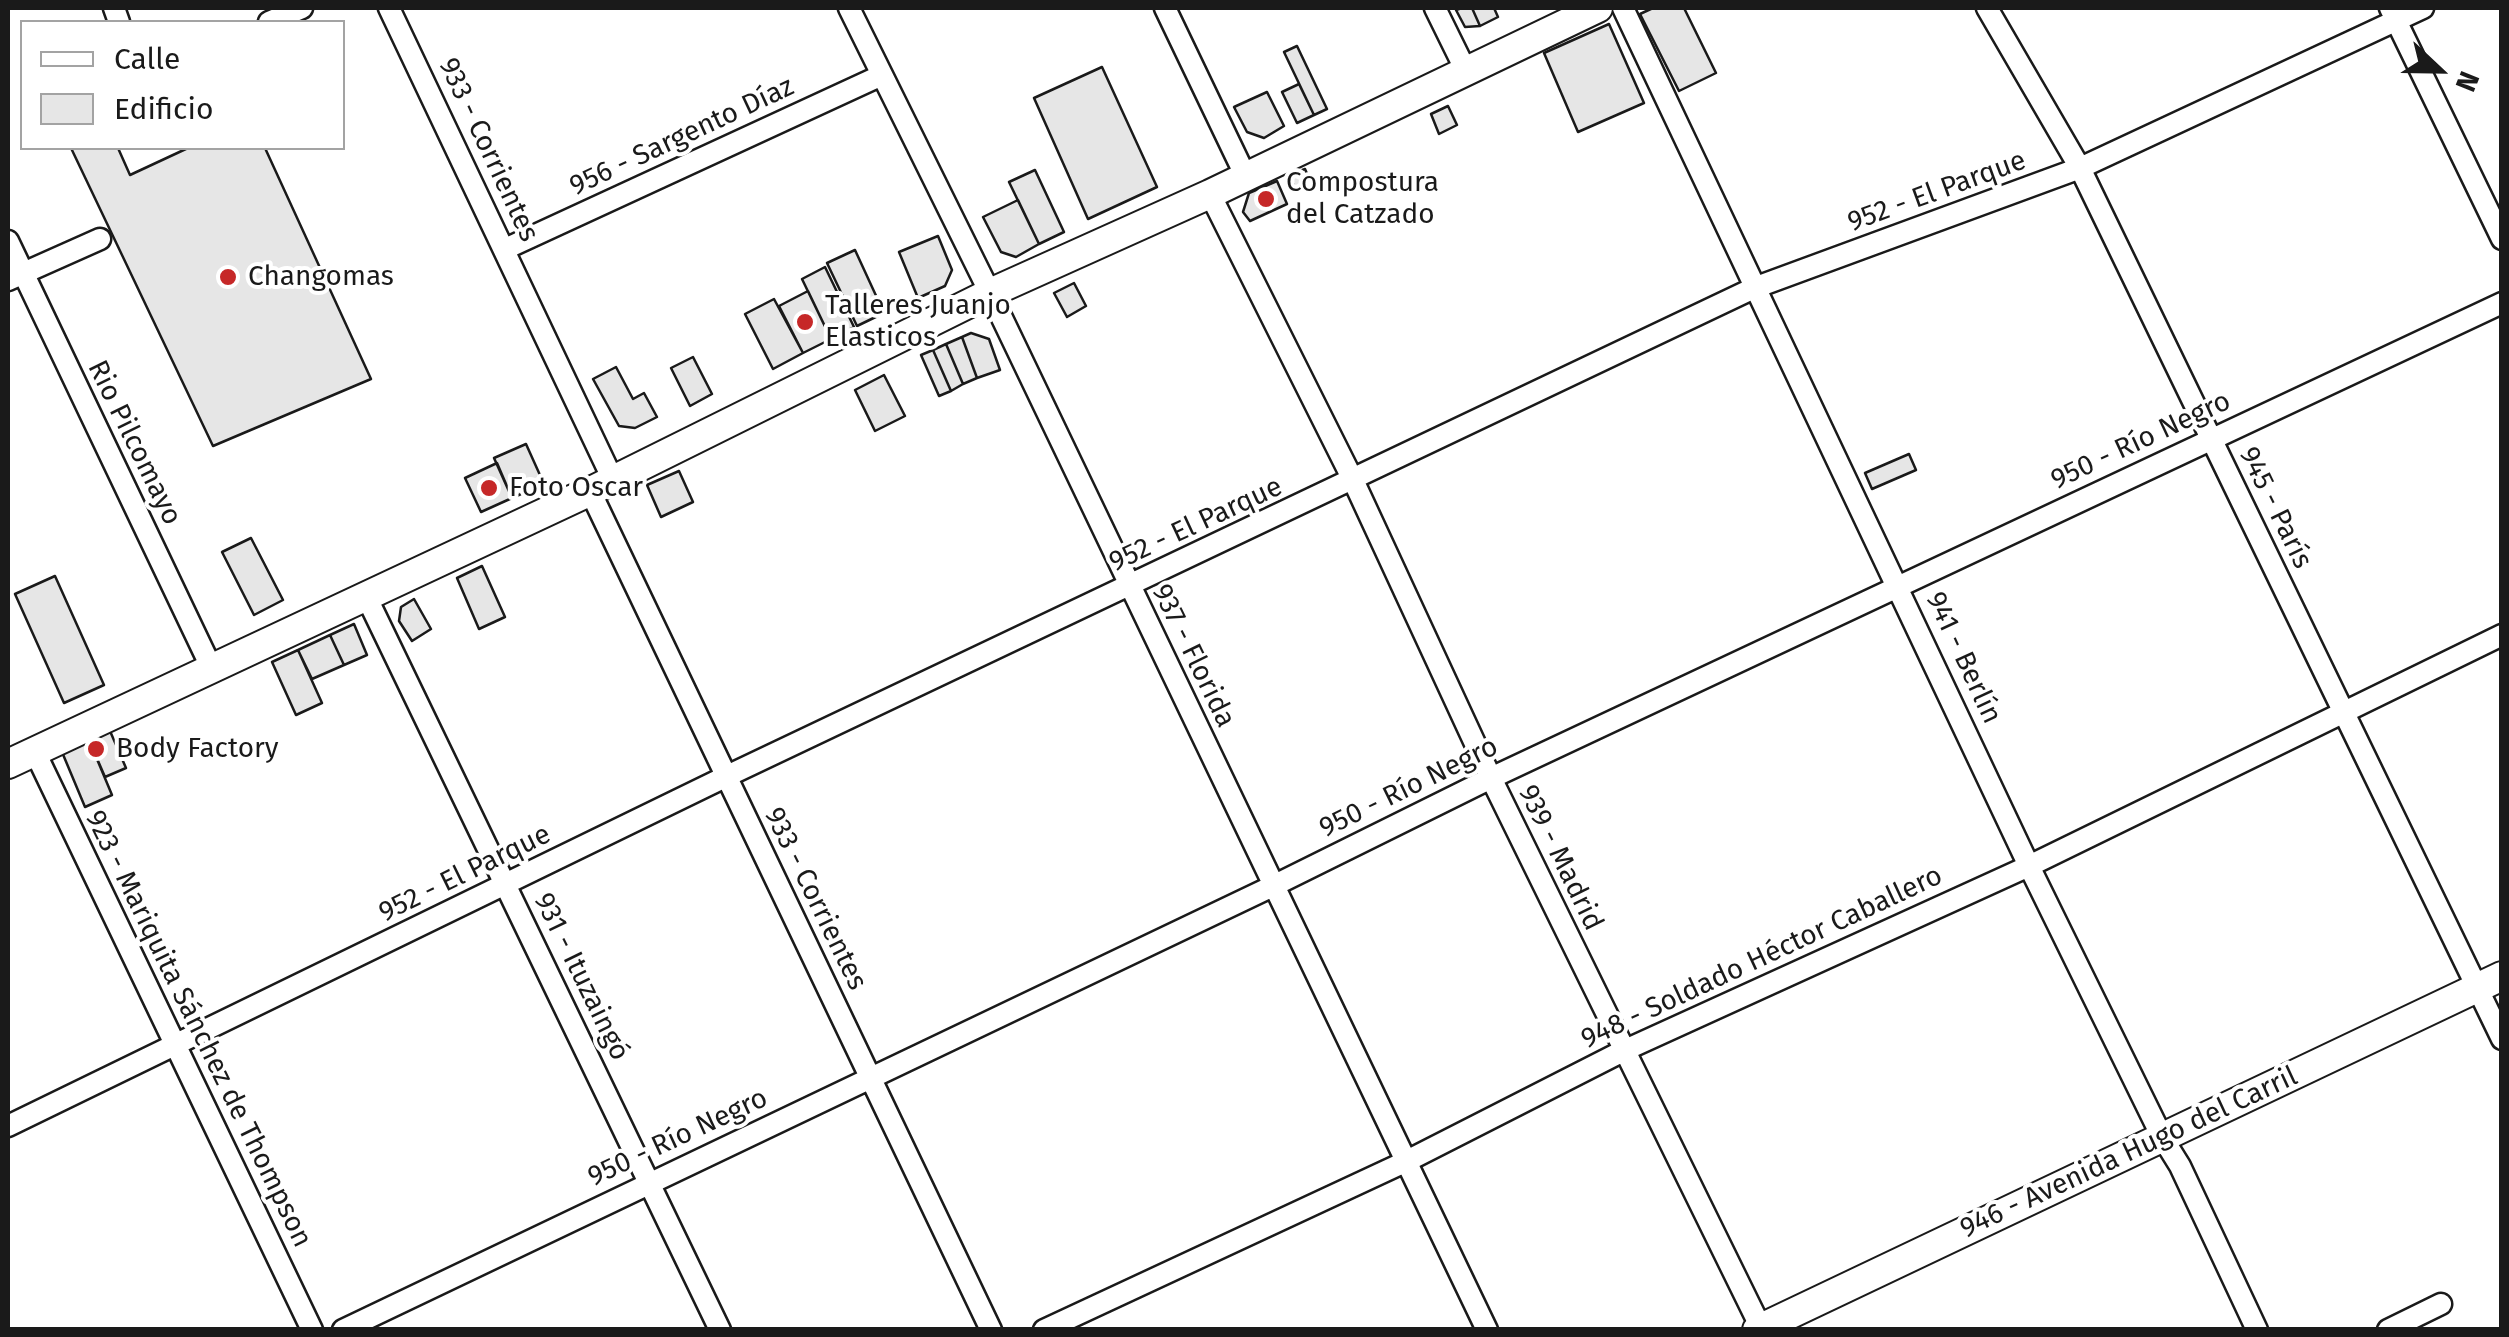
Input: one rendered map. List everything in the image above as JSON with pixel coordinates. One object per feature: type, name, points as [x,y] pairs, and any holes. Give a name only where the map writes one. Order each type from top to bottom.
[{"type":"main road","points":[[8,764],[602,486],[990,294],[1210,194],[1598,8]]},
{"type":"main road","name":"946 - Avenida Hugo del Carril","points":[[1759,1328],[2489,982]]},
{"type":"street","points":[[274,20],[302,8]]},
{"type":"street","name":"933 - Corrientes","points":[[389,8],[505,250],[726,777],[991,1330]]},
{"type":"street","name":"937 - Florida","points":[[849,8],[1488,1330]]},
{"type":"street","points":[[1165,8],[1244,175]]},
{"type":"street","points":[[1435,8],[1466,71]]},
{"type":"street","name":"941 - Berlín","points":[[1623,8],[2029,866],[2162,1137],[2180,1166],[2257,1330]]},
{"type":"street","name":"945 - París","points":[[1987,8],[2080,168],[2343,710],[2489,982],[2502,1039]]},
{"type":"street","name":"952 - El Parque","points":[[8,1126],[726,777],[1754,288],[2080,168],[2393,14],[2424,8]]},
{"type":"street","points":[[2393,14],[2502,239]]},
{"type":"street","name":"956 - Sargento Díaz","points":[[505,250],[882,75]]},
{"type":"street","name":"939 - Madrid","points":[[1210,194],[1353,480],[1490,778],[1759,1328]]},
{"type":"street","points":[[15,276],[100,239]]},
{"type":"street","name":"Rio Pilcomayo","points":[[8,242],[15,276],[212,667]]},
{"type":"street","name":"950 - Río Negro","points":[[343,1330],[1275,885],[1490,778],[2502,303]]},
{"type":"street","name":"931 - Ituzaingó","points":[[366,596],[720,1330]]},
{"type":"street","name":"948 - Soldado Héctor Caballero","points":[[1044,1330],[1406,1161],[1623,1051],[2029,866],[2502,635]]},
{"type":"street","name":"923 - Mariquita Sánchez de Thompson","points":[[34,752],[312,1330]]},
{"type":"street","points":[[2388,1330],[2442,1304]]},
{"type":"building","points":[[1472,8],[1480,26],[1465,27],[1456,10]]},
{"type":"building","points":[[1472,8],[1494,8],[1498,17],[1480,26]]},
{"type":"building","points":[[1653,8],[1684,8],[1716,73],[1679,91],[1640,14]]},
{"type":"building","points":[[1609,24],[1644,103],[1578,132],[1544,53]]},
{"type":"building","points":[[1297,46],[1327,109],[1314,115],[1284,52]]},
{"type":"building","points":[[1102,67],[1157,187],[1088,219],[1034,98]]},
{"type":"building","points":[[1299,84],[1314,115],[1297,123],[1282,92]]},
{"type":"building","points":[[1267,92],[1284,126],[1264,138],[1247,132],[1234,107]]},
{"type":"building","points":[[1448,106],[1457,125],[1439,134],[1431,114]]},
{"type":"building","name":"Changomas","points":[[72,150],[119,150],[130,175],[184,150],[266,150],[371,379],[213,446]]},
{"type":"building","points":[[1305,169],[1311,183],[1296,190],[1289,175]]},
{"type":"building","points":[[1035,170],[1064,232],[1039,244],[1009,182]]},
{"type":"building","name":"Compostura del Catzado","points":[[1277,181],[1287,204],[1250,221],[1243,212],[1249,193]]},
{"type":"building","points":[[1018,200],[1039,244],[1016,257],[1001,252],[983,217]]},
{"type":"building","points":[[938,236],[952,270],[945,286],[918,298],[899,252]]},
{"type":"building","points":[[855,250],[884,313],[857,326],[827,263]]},
{"type":"building","points":[[825,267],[854,327],[831,339],[802,279]]},
{"type":"building","points":[[1074,283],[1086,306],[1067,317],[1054,293]]},
{"type":"building","name":"Talleres Juanjo Elasticos","points":[[808,291],[831,339],[803,353],[779,306]]},
{"type":"building","points":[[774,299],[803,353],[773,369],[745,314]]},
{"type":"building","points":[[971,333],[989,339],[1000,370],[977,378],[962,337]]},
{"type":"building","points":[[962,337],[977,378],[963,384],[946,344]]},
{"type":"building","points":[[946,344],[963,384],[951,391],[933,350]]},
{"type":"building","points":[[933,350],[951,391],[939,396],[921,355]]},
{"type":"building","points":[[693,357],[712,394],[690,406],[671,368]]},
{"type":"building","points":[[616,367],[633,399],[644,393],[657,417],[635,428],[619,426],[593,379]]},
{"type":"building","points":[[884,375],[905,416],[875,431],[855,390]]},
{"type":"building","points":[[526,444],[544,484],[512,498],[494,458]]},
{"type":"building","points":[[1909,454],[1916,470],[1872,489],[1865,473]]},
{"type":"building","name":"Foto Oscar","points":[[497,463],[512,498],[481,512],[465,478]]},
{"type":"building","points":[[679,471],[693,502],[661,517],[647,485]]},
{"type":"building","points":[[251,538],[283,600],[254,615],[222,552]]},
{"type":"building","points":[[482,566],[505,617],[479,629],[457,578]]},
{"type":"building","points":[[55,576],[104,685],[64,703],[15,594]]},
{"type":"building","points":[[414,599],[431,629],[412,641],[399,621],[401,607]]},
{"type":"building","points":[[354,624],[367,655],[344,665],[330,635]]},
{"type":"building","points":[[330,635],[344,665],[312,679],[298,650]]},
{"type":"building","points":[[298,650],[322,703],[296,715],[272,662]]},
{"type":"building","points":[[110,731],[126,768],[105,777],[89,740]]},
{"type":"building","points":[[89,740],[112,795],[85,807],[62,752]]},
{"type":"place","name":"Compostura del Catzado","points":[[1266,199]]},
{"type":"place","name":"Changomas","points":[[228,277]]},
{"type":"place","name":"Talleres Juanjo Elasticos","points":[[805,322]]},
{"type":"place","name":"Foto Oscar","points":[[489,488]]},
{"type":"place","name":"Body Factory","points":[[96,749]]}]
